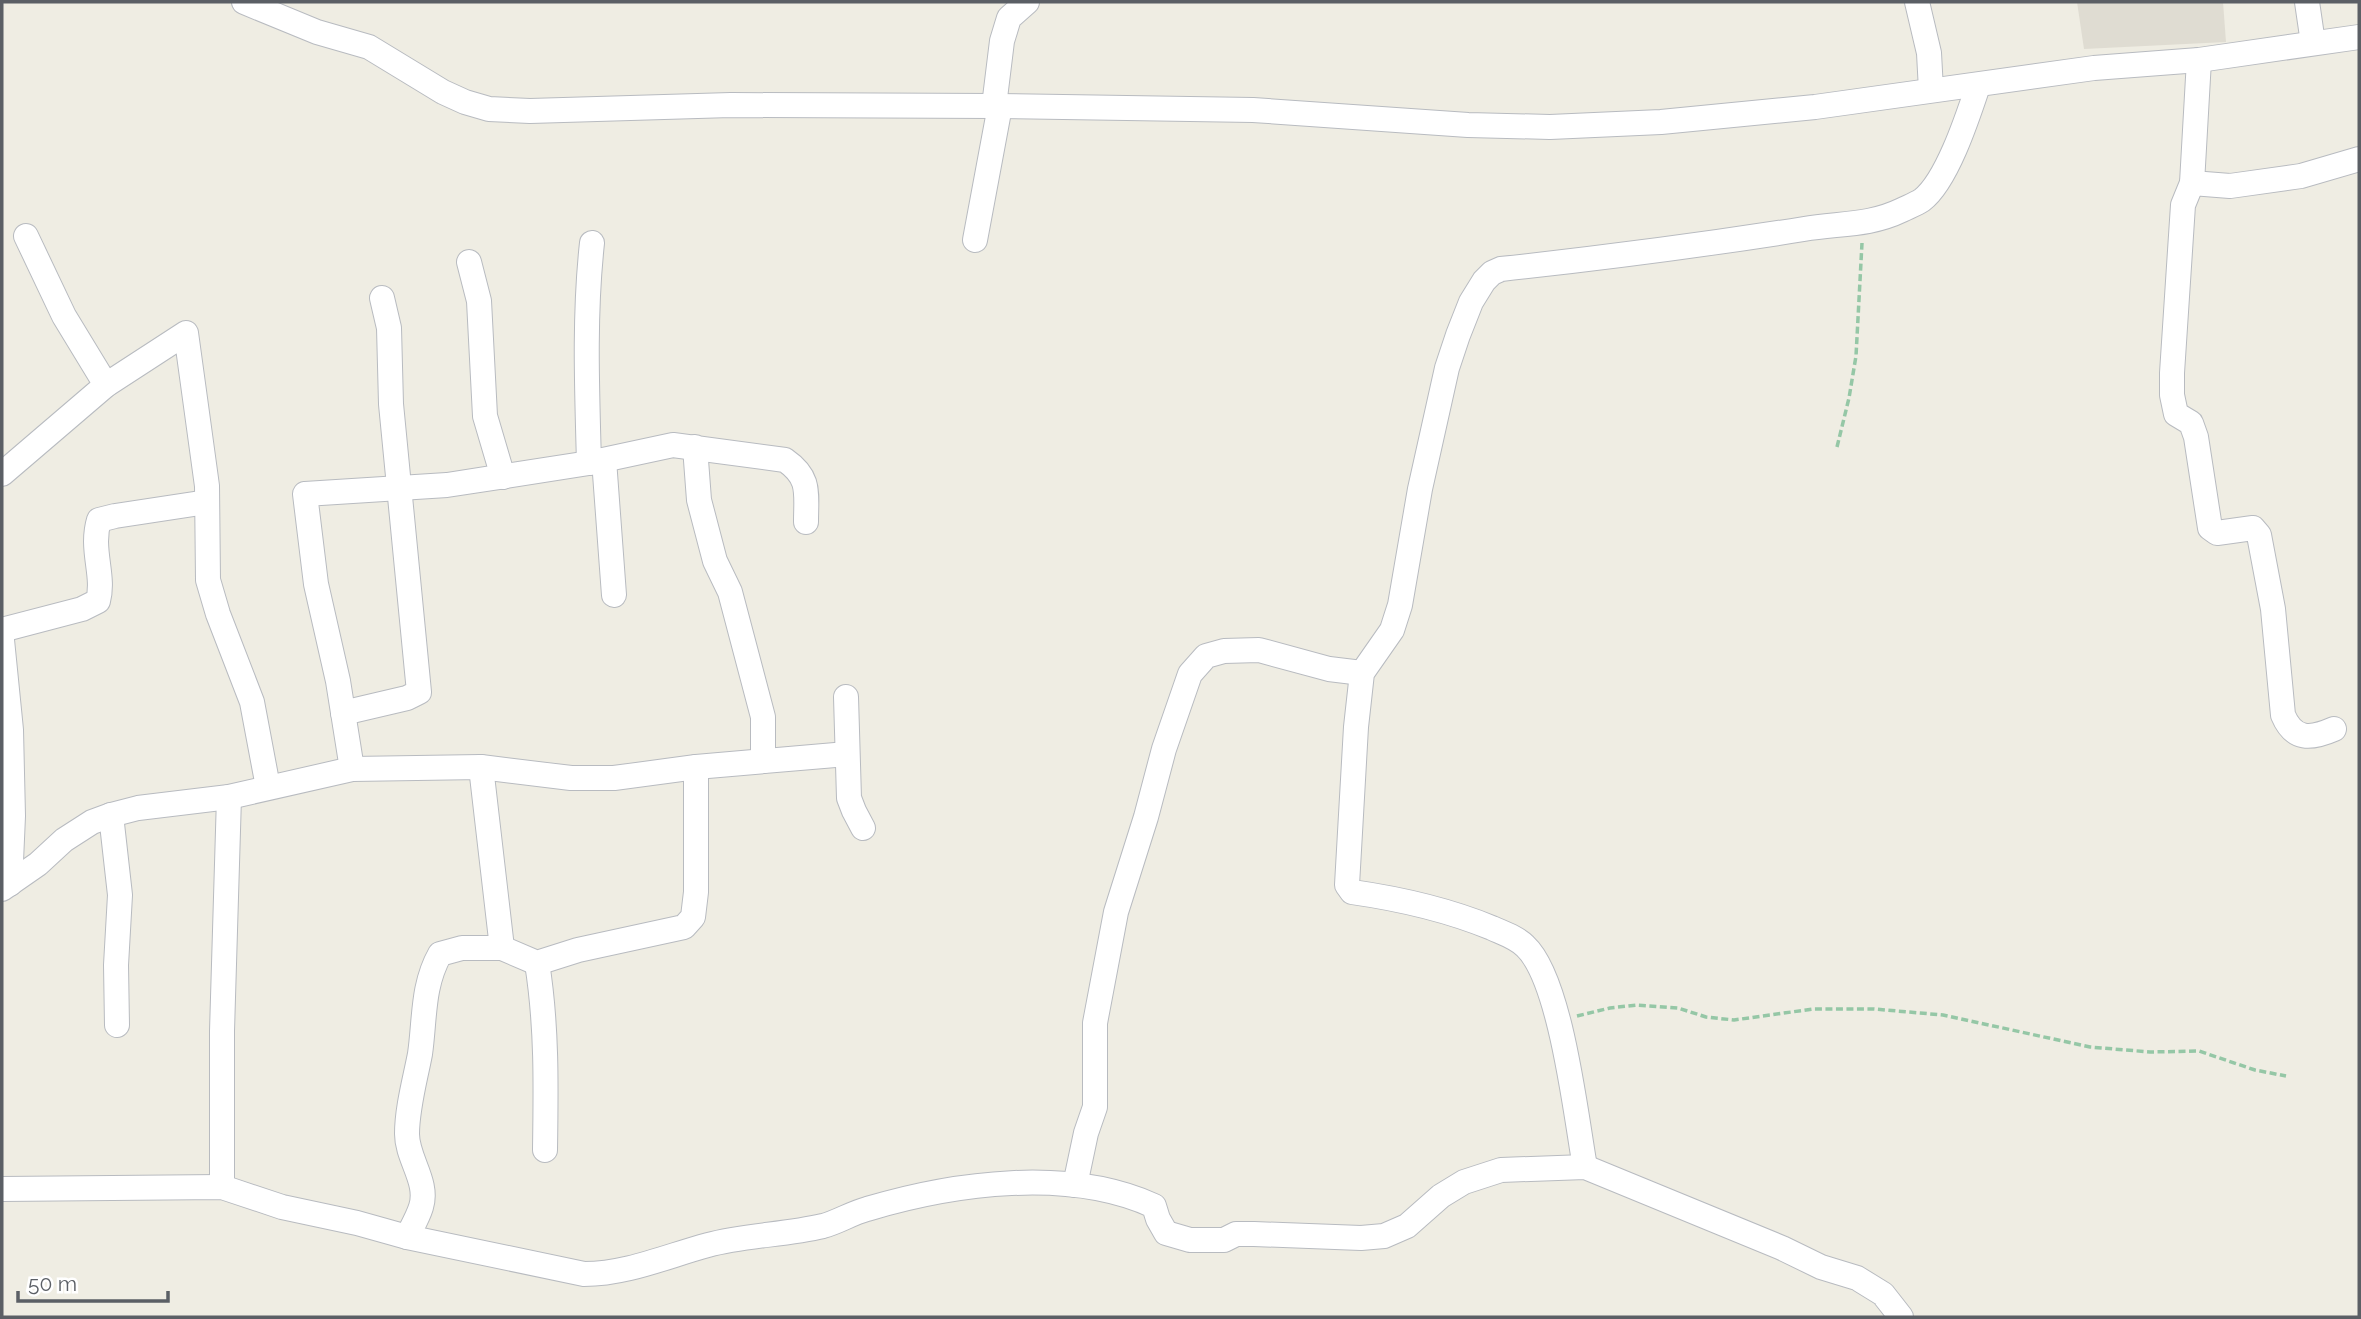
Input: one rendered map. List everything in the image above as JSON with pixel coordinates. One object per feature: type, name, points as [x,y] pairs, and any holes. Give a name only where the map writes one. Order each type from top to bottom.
[{"type":"street","points":[[975,240],[997,106],[1002,41],[1009,18],[1027,2]]},
{"type":"street","points":[[1917,2],[1929,53],[1931,90]]},
{"type":"street","points":[[2307,2],[2314,43]]},
{"type":"street","points":[[251,3],[317,32],[369,47],[464,102],[489,109],[530,111],[744,105],[1253,110],[1468,125],[1550,127],[1661,122],[1815,107],[2094,68],[2199,60],[2359,37]]},
{"type":"street","points":[[2199,60],[2192,183],[2183,205],[2172,373],[2176,414],[2191,424],[2196,437],[2210,528],[2217,533],[2253,528],[2259,535],[2273,609],[2283,715],[2289,728],[2300,735],[2320,735],[2334,729]]},
{"type":"street","points":[[1585,1167],[1559,1021],[1542,974],[1527,947],[1512,937],[1459,914],[1352,892],[1348,885],[1356,727],[1362,673],[1392,630],[1400,605],[1420,489],[1447,368],[1471,303],[1492,273],[1502,269],[1645,253],[1818,226],[1862,223],[1885,218],[1922,200],[1946,166],[1963,132],[1978,86]]},
{"type":"street","points":[[2192,183],[2230,186],[2301,176],[2359,159]]},
{"type":"street","points":[[26,236],[64,316],[106,385]]},
{"type":"street","points":[[592,243],[588,279],[587,354],[596,461],[614,595]]},
{"type":"street","points":[[468,262],[479,301],[485,416],[503,477]]},
{"type":"street","points":[[343,713],[407,698],[419,692],[391,404],[389,328],[382,298]]},
{"type":"street","points":[[2,474],[106,385],[186,334],[207,502],[208,580],[218,614],[252,702],[268,787]]},
{"type":"street","points":[[352,769],[338,681],[316,584],[304,494],[399,488],[503,477],[673,444],[785,460],[798,469],[806,482],[806,522]]},
{"type":"street","points":[[695,447],[699,500],[715,561],[730,592],[763,717],[763,761]]},
{"type":"street","points":[[2,630],[82,609],[98,601],[99,583],[94,536],[99,520],[207,502]]},
{"type":"street","points":[[2,640],[13,816],[6,887]]},
{"type":"street","points":[[1075,1185],[1095,1107],[1095,1023],[1116,912],[1164,749],[1191,674],[1206,656],[1224,651],[1259,650],[1329,669],[1362,673]]},
{"type":"street","points":[[846,697],[849,798],[863,828]]},
{"type":"street","points":[[6,887],[38,864],[64,840],[92,822],[111,815],[138,808],[229,797],[352,769],[481,767],[582,778],[614,778],[696,766],[847,754]]},
{"type":"street","points":[[407,1237],[422,1206],[423,1190],[408,1152],[407,1132],[421,1046],[425,995],[431,971],[440,954],[462,948],[502,948],[537,963],[578,950],[684,927],[694,917],[696,892],[696,766]]},
{"type":"street","points":[[481,767],[502,948]]},
{"type":"street","points":[[222,1187],[222,1031],[229,797]]},
{"type":"street","points":[[111,815],[120,895],[116,965],[117,1025]]},
{"type":"street","points":[[537,963],[542,991],[546,1059],[545,1150]]},
{"type":"street","points":[[2,1189],[222,1187],[282,1207],[407,1237],[584,1274],[608,1274],[710,1244],[825,1225],[866,1209],[950,1190],[1003,1182],[1075,1185],[1132,1196],[1154,1206],[1166,1233],[1190,1240],[1224,1240],[1236,1234],[1361,1238],[1384,1236],[1408,1226],[1441,1196],[1464,1182],[1501,1170],[1585,1167],[1783,1248],[1821,1267],[1857,1278],[1883,1294],[1901,1317]]},
{"type":"path","points":[[1837,447],[1856,355],[1862,223]]},
{"type":"path","points":[[1559,1021],[1610,1008],[1637,1005],[1678,1008],[1706,1017],[1734,1020],[1814,1009],[1874,1009],[1943,1015],[2090,1047],[2150,1052],[2199,1051],[2255,1070],[2286,1076]]},
{"type":"shaded area","points":[[2077,2],[2223,2],[2226,42],[2084,49]]}]
